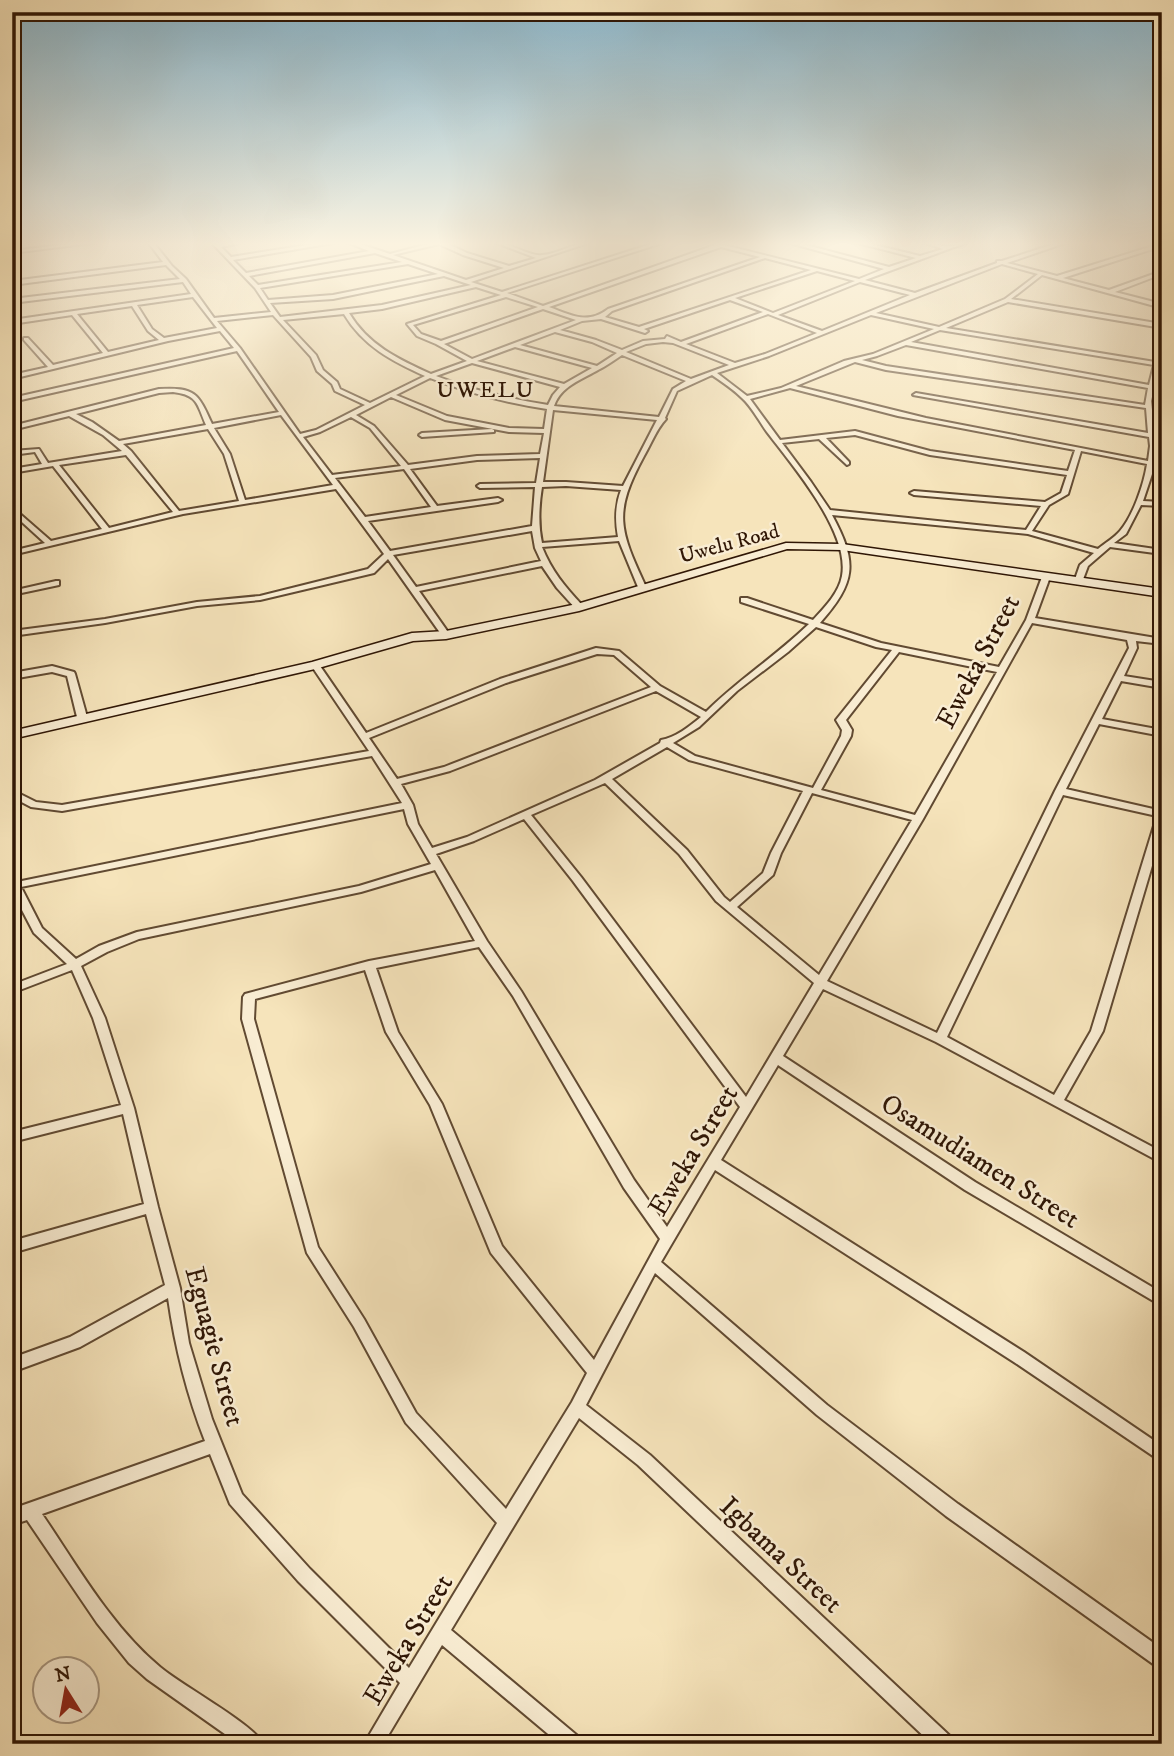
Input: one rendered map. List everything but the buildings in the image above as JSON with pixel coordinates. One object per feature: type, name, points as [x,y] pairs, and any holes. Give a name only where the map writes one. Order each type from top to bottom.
[{"type":"street","points":[[83,324],[106,353]]},
{"type":"street","points":[[146,324],[163,341]]},
{"type":"street","points":[[217,324],[446,635]]},
{"type":"street","points":[[285,324],[307,348],[320,371],[335,383],[337,390],[370,405]]},
{"type":"street","points":[[353,324],[380,353],[428,377],[495,398],[550,409],[663,419]]},
{"type":"street","points":[[410,324],[419,335],[472,361],[564,386]]},
{"type":"street","points":[[440,343],[495,324]]},
{"type":"street","points":[[300,436],[318,431],[428,377],[571,324]]},
{"type":"street","points":[[623,324],[736,366]]},
{"type":"street","points":[[639,329],[655,324]]},
{"type":"street","points":[[677,342],[736,324]]},
{"type":"street","points":[[800,324],[820,332]]},
{"type":"street","points":[[642,587],[621,539],[617,522],[618,505],[634,468],[663,419],[675,390],[841,324]]},
{"type":"street","points":[[919,324],[1158,368]]},
{"type":"street","points":[[746,398],[790,386],[854,360],[876,355],[947,324]]},
{"type":"street","points":[[12,377],[106,353],[222,329]]},
{"type":"street","points":[[555,330],[622,352],[691,382]]},
{"type":"street","points":[[579,607],[556,585],[544,563],[534,528],[538,484],[552,401],[564,386],[633,345],[657,337]]},
{"type":"street","points":[[26,340],[52,368]]},
{"type":"street","points":[[905,343],[1161,392]]},
{"type":"street","points":[[515,345],[564,361],[598,368]]},
{"type":"street","points":[[1078,582],[1084,565],[1111,545],[1123,532],[1149,474],[1150,463],[1158,446],[1152,436],[1149,407],[1161,347]]},
{"type":"street","points":[[12,400],[237,349]]},
{"type":"street","points":[[854,360],[886,368],[1149,407]]},
{"type":"street","points":[[431,852],[464,844],[606,778],[689,730],[728,694],[773,661],[815,625],[846,576],[838,530],[799,467],[777,442],[746,398],[713,373]]},
{"type":"street","points":[[790,386],[875,411],[1150,463]]},
{"type":"street","points":[[12,428],[173,390],[189,392],[199,402],[210,427],[228,454],[242,500]]},
{"type":"street","points":[[916,395],[1152,436]]},
{"type":"street","points":[[393,396],[445,418],[509,430]]},
{"type":"street","points":[[120,443],[282,413]]},
{"type":"street","points":[[71,414],[89,422],[120,443],[177,513]]},
{"type":"street","points":[[351,415],[372,427],[405,466],[434,507]]},
{"type":"street","points":[[422,435],[547,430]]},
{"type":"street","points":[[777,442],[855,433],[930,453],[1070,473]]},
{"type":"street","points":[[820,436],[847,463]]},
{"type":"street","points":[[12,453],[37,450],[107,530]]},
{"type":"street","points":[[1028,532],[1046,504],[1064,494],[1078,450]]},
{"type":"street","points":[[12,471],[129,452]]},
{"type":"street","points":[[330,477],[477,458],[543,456]]},
{"type":"street","points":[[1149,474],[1162,474]]},
{"type":"street","points":[[480,486],[538,484],[626,488]]},
{"type":"street","points":[[12,553],[177,513],[242,500],[336,487]]},
{"type":"street","points":[[914,493],[1046,504]]},
{"type":"street","points":[[363,519],[498,500]]},
{"type":"street","points":[[1138,503],[1162,504]]},
{"type":"street","points":[[12,509],[50,544]]},
{"type":"street","points":[[826,512],[1028,532],[1100,552]]},
{"type":"street","points":[[12,634],[197,604],[260,598],[371,571],[388,554],[534,528]]},
{"type":"street","points":[[539,545],[621,539]]},
{"type":"street","points":[[1111,545],[1162,552]]},
{"type":"street","name":"Uwelu Road","points":[[12,735],[314,665],[412,637],[446,635],[579,607],[786,546],[842,547],[1162,593]]},
{"type":"street","points":[[413,590],[544,563]]},
{"type":"street","name":"Eweka Street","points":[[373,1744],[577,1407],[653,1263],[918,819],[1030,620],[1046,577]]},
{"type":"street","points":[[12,593],[56,583]]},
{"type":"street","points":[[744,600],[879,645],[1002,670]]},
{"type":"street","points":[[1030,620],[1162,642]]},
{"type":"street","points":[[940,1039],[1132,648],[1131,638]]},
{"type":"street","points":[[730,907],[768,875],[776,853],[846,736],[847,730],[841,720],[898,648]]},
{"type":"street","points":[[364,737],[503,681],[597,652],[616,653],[657,688],[706,716]]},
{"type":"street","points":[[314,665],[395,783],[408,805],[413,824],[482,943],[517,994],[629,1184],[668,1239]]},
{"type":"street","points":[[12,676],[52,669],[71,674],[82,717]]},
{"type":"street","points":[[1117,678],[1162,685]]},
{"type":"street","points":[[395,783],[447,769],[657,688]]},
{"type":"street","points":[[1096,720],[1162,733]]},
{"type":"street","points":[[664,743],[692,758],[918,819]]},
{"type":"street","points":[[12,793],[34,805],[62,808],[374,753]]},
{"type":"street","points":[[606,778],[683,852],[720,899],[821,983],[940,1039],[1162,1158]]},
{"type":"street","points":[[1057,1101],[1097,1031],[1162,814],[1060,791]]},
{"type":"street","points":[[75,965],[38,930],[14,886],[408,805]]},
{"type":"street","points":[[524,814],[578,878],[746,1106]]},
{"type":"street","points":[[12,989],[75,965],[103,949],[137,936],[361,890],[437,866]]},
{"type":"street","points":[[482,943],[369,965],[249,997],[248,1020],[312,1249],[359,1323],[411,1418],[506,1521]]},
{"type":"street","name":"Eguagie Street","points":[[75,965],[99,1018],[128,1108],[150,1207],[173,1288],[182,1343],[215,1445],[236,1499],[304,1575],[410,1681]]},
{"type":"street","points":[[369,965],[392,1032],[436,1104],[496,1249],[595,1372]]},
{"type":"street","name":"Osamudiamen Street","points":[[776,1058],[970,1186],[1162,1300]]},
{"type":"street","points":[[12,1137],[128,1108]]},
{"type":"street","points":[[715,1163],[1019,1357],[1162,1455]]},
{"type":"street","points":[[12,1247],[150,1207]]},
{"type":"street","points":[[653,1263],[822,1410],[952,1510],[1162,1660]]},
{"type":"street","points":[[12,1365],[75,1342],[173,1288]]},
{"type":"street","name":"Igbama Street","points":[[577,1407],[644,1460],[946,1744]]},
{"type":"street","points":[[12,1517],[215,1445]]},
{"type":"street","points":[[30,1510],[118,1635],[151,1671],[191,1703],[236,1729],[254,1744]]},
{"type":"street","points":[[440,1632],[574,1744]]},
{"type":"district","name":"UWELU","points":[[486,389]]}]
